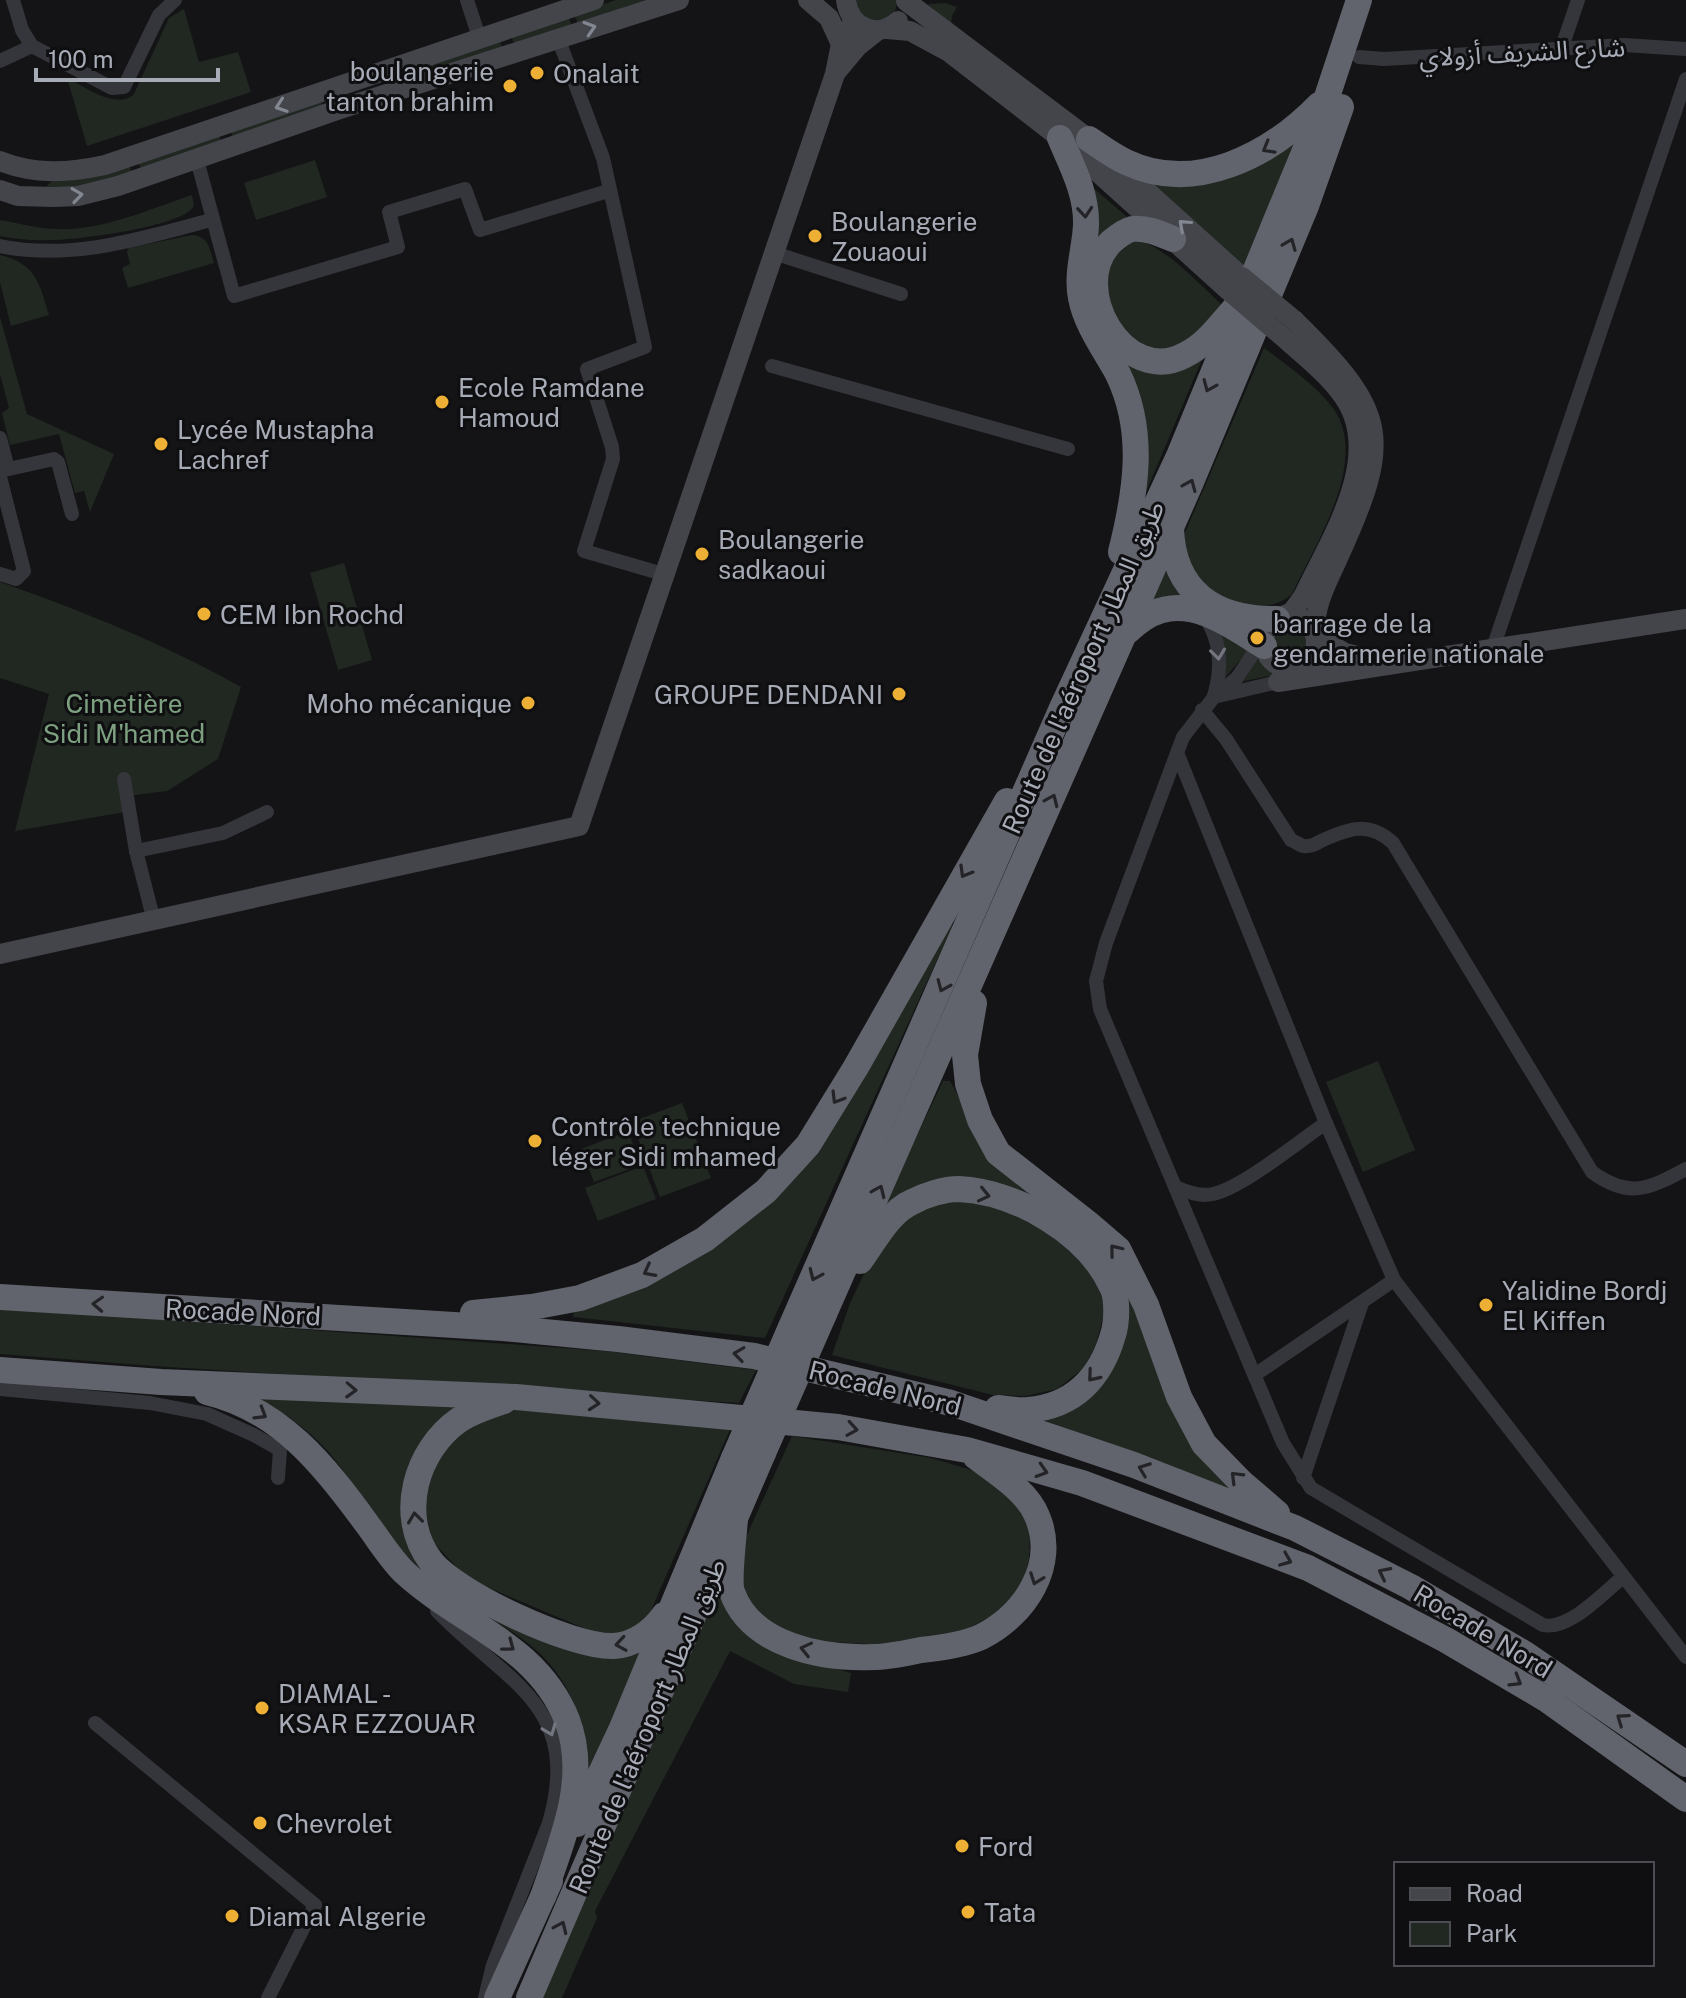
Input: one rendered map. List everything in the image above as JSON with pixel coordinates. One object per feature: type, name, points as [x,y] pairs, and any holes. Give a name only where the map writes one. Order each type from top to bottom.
[{"type":"highway","name":"Route de l'aéroport طريق المطار","points":[[497,1998],[622,1728],[734,1458],[1062,708],[1179,456],[1239,286],[1327,97],[1359,0]]},
{"type":"highway","name":"Route de l'aéroport طريق المطار","points":[[529,1998],[763,1453],[1171,528],[1306,206],[1378,0]]},
{"type":"highway","points":[[1089,139],[1126,162],[1156,172],[1190,173],[1251,158],[1280,141],[1327,97]]},
{"type":"highway","points":[[1060,138],[1086,206],[1079,278],[1081,299],[1088,321],[1126,391],[1136,442],[1134,493],[1106,611]]},
{"type":"highway","points":[[1173,239],[1149,230],[1131,229],[1119,235],[1102,251],[1095,269],[1096,302],[1106,325],[1121,345],[1142,358],[1162,362],[1182,357],[1202,345],[1239,286]]},
{"type":"highway","points":[[1171,528],[1172,548],[1179,572],[1197,595],[1228,612],[1248,617],[1269,632]]},
{"type":"highway","points":[[1126,633],[1149,612],[1182,606],[1269,632]]},
{"type":"highway","points":[[397,1322],[532,1307],[580,1298],[642,1275],[705,1239],[766,1191],[808,1145],[856,1067],[962,876],[1062,708]]},
{"type":"highway","points":[[985,954],[965,1055],[980,1120],[998,1153],[1118,1249],[1146,1305],[1179,1397],[1204,1444],[1241,1482],[1295,1528]]},
{"type":"highway","points":[[824,1314],[887,1224],[908,1203],[934,1193],[958,1189],[990,1195],[1030,1209],[1060,1225],[1096,1257],[1114,1290],[1116,1325],[1106,1359],[1091,1382],[1059,1402],[1028,1411],[951,1403]]},
{"type":"highway","name":"Rocade Nord","points":[[0,1297],[589,1336],[754,1356],[951,1403],[1134,1465],[1295,1528],[1411,1587],[1525,1654],[1686,1764]]},
{"type":"highway","name":"Rocade Nord","points":[[0,1370],[161,1382],[516,1397],[838,1427],[967,1450],[1082,1483],[1308,1568],[1446,1640],[1546,1699],[1686,1799]]},
{"type":"highway","points":[[161,1382],[214,1394],[248,1406],[282,1427],[313,1454],[403,1571],[509,1645],[531,1664],[554,1693],[568,1721],[575,1754],[572,1805],[543,1897]]},
{"type":"highway","points":[[516,1397],[459,1420],[436,1441],[425,1458],[417,1479],[413,1509],[418,1539],[431,1562],[472,1595],[589,1645],[616,1646],[635,1642],[659,1622],[678,1595]]},
{"type":"highway","points":[[735,1519],[731,1590],[748,1618],[779,1642],[820,1652],[874,1657],[942,1647],[980,1637],[1010,1617],[1031,1593],[1040,1575],[1044,1547],[1037,1516],[1022,1495],[967,1450]]},
{"type":"main road","points":[[0,161],[38,171],[78,171],[105,165],[594,0]]},
{"type":"main road","points":[[808,0],[829,18],[841,44]]},
{"type":"main road","points":[[825,0],[849,10],[860,26],[910,31],[934,42],[1060,138],[1173,239],[1294,320],[1335,360],[1352,384],[1367,408],[1375,437],[1370,483],[1317,607],[1315,650],[1290,671]]},
{"type":"main road","points":[[835,74],[857,47],[903,15],[906,0],[1089,139],[1239,286],[1344,398],[1357,426],[1360,460],[1353,488],[1303,597],[1292,612],[1269,632]]},
{"type":"main road","points":[[0,190],[34,198],[78,196],[118,186],[337,110],[669,2]]},
{"type":"main road","points":[[0,954],[579,826],[835,74],[849,10]]},
{"type":"main road","points":[[330,89],[337,110]]},
{"type":"main road","points":[[34,198],[38,171]]},
{"type":"main road","points":[[1269,632],[1291,616],[1305,621],[1315,634],[1345,653],[1398,664]]},
{"type":"main road","points":[[1269,632],[1270,659],[1290,671],[1325,676],[1686,619]]},
{"type":"street","points":[[13,0],[22,30],[32,46],[112,88],[124,87],[159,15],[175,0]]},
{"type":"street","points":[[467,0],[479,37]]},
{"type":"street","points":[[1561,50],[1578,0]]},
{"type":"street","points":[[558,38],[603,158],[645,347],[587,369],[613,459],[584,551],[663,574]]},
{"type":"street","name":"شارع الشريف أزولاي","points":[[1359,57],[1384,59],[1624,45],[1686,49]]},
{"type":"street","points":[[0,61],[32,46]]},
{"type":"street","points":[[1493,648],[1686,79]]},
{"type":"street","points":[[197,160],[234,296],[398,247],[389,212],[465,189],[480,230],[608,191]]},
{"type":"street","points":[[0,246],[36,252],[78,249],[127,241],[211,220]]},
{"type":"street","points":[[774,253],[901,294]]},
{"type":"street","points":[[772,366],[1068,449]]},
{"type":"street","points":[[0,438],[3,472],[24,568],[22,576],[16,579],[0,574]]},
{"type":"street","points":[[3,472],[54,459],[58,462],[72,514]]},
{"type":"street","points":[[1203,613],[1218,643],[1220,670],[1214,697]]},
{"type":"street","points":[[1269,632],[1237,678],[1202,710],[1183,737],[1106,943],[1096,981],[1096,994],[1283,1443],[1311,1488],[1543,1625],[1553,1628],[1565,1623],[1623,1577]]},
{"type":"street","points":[[1214,697],[1290,671]]},
{"type":"street","points":[[1202,710],[1226,739],[1291,840],[1302,846],[1313,845],[1349,829],[1363,829],[1380,831],[1393,843],[1592,1172],[1608,1184],[1643,1189],[1686,1169]]},
{"type":"street","points":[[1178,755],[1326,1123],[1394,1280],[1686,1657]]},
{"type":"street","points":[[124,779],[136,851],[154,921]]},
{"type":"street","points":[[136,851],[223,833],[267,812]]},
{"type":"street","points":[[1176,1187],[1191,1193],[1210,1195],[1230,1188],[1326,1123]]},
{"type":"street","points":[[1256,1374],[1394,1280]]},
{"type":"street","points":[[1303,1478],[1362,1303]]},
{"type":"street","points":[[0,1389],[150,1403],[207,1414],[280,1450],[278,1478]]},
{"type":"street","points":[[403,1571],[443,1617],[528,1693],[551,1729],[556,1748],[559,1767],[555,1803],[493,1965],[485,1998]]},
{"type":"street","points":[[95,1723],[315,1905],[268,1998]]},
{"type":"green space","points":[[616,0],[649,0],[578,24],[574,14]]},
{"type":"green space","points":[[854,0],[898,0],[895,11],[880,22],[862,18]]},
{"type":"green space","points":[[945,3],[957,7],[951,27],[928,4]]},
{"type":"green space","points":[[184,9],[199,62],[238,52],[251,92],[87,146],[67,78],[110,99],[127,99],[134,94],[169,18]]},
{"type":"green space","points":[[568,16],[572,26],[515,46],[511,36]]},
{"type":"green space","points":[[499,39],[503,49],[418,79],[415,68]]},
{"type":"green space","points":[[320,102],[324,105],[234,141],[231,132]]},
{"type":"green space","points":[[219,135],[222,144],[142,172],[138,162]]},
{"type":"green space","points":[[1298,137],[1242,268],[1144,176]]},
{"type":"green space","points":[[315,160],[327,197],[256,220],[244,183]]},
{"type":"green space","points":[[129,165],[133,176],[94,188],[45,188],[51,182]]},
{"type":"green space","points":[[1084,180],[1133,222],[1097,246],[1117,351],[1206,350],[1138,511],[1119,365]]},
{"type":"green space","points":[[192,195],[194,206],[186,213],[128,231],[50,240],[0,236],[0,220],[50,229],[74,229],[126,218]]},
{"type":"green space","points":[[192,235],[205,241],[214,263],[128,288],[122,268],[130,264],[129,248]]},
{"type":"green space","points":[[1135,240],[1169,257],[1221,304],[1197,335],[1165,353],[1130,341],[1105,296],[1107,262]]},
{"type":"green space","points":[[0,255],[29,269],[49,315],[11,326],[0,282]]},
{"type":"green space","points":[[0,317],[27,414],[114,454],[90,512],[84,491],[75,493],[59,434],[10,445],[2,413],[9,408],[0,374]]},
{"type":"green space","points":[[1264,348],[1306,381],[1335,410],[1345,441],[1345,463],[1323,532],[1292,594],[1277,603],[1250,606],[1220,598],[1190,572],[1184,535]]},
{"type":"green space","points":[[1168,560],[1194,599],[1148,609]]},
{"type":"green space","points":[[344,563],[372,660],[338,670],[310,573]]},
{"type":"green space","name":"Cimetière Sidi M'hamed","points":[[0,582],[123,629],[241,687],[218,759],[167,791],[120,797],[125,812],[15,831],[49,694],[0,678]]},
{"type":"green space","points":[[1289,623],[1303,628],[1308,642],[1303,656],[1289,661],[1275,656],[1270,642],[1275,628]]},
{"type":"green space","points":[[1217,630],[1248,651],[1223,680]]},
{"type":"green space","points":[[1257,659],[1275,675],[1244,681]]},
{"type":"green space","points":[[951,921],[952,927],[765,1338],[573,1317],[575,1306],[741,1223]]},
{"type":"green space","points":[[1378,1061],[1415,1150],[1363,1172],[1326,1082]]},
{"type":"green space","points":[[943,1081],[950,1081],[960,1099],[1091,1232],[1241,1495],[1046,1421],[1122,1321],[1064,1219],[907,1192],[884,1205]]},
{"type":"green space","points":[[682,1103],[711,1178],[660,1197],[632,1122]]},
{"type":"green space","points":[[628,1131],[641,1165],[594,1182],[581,1149]]},
{"type":"green space","points":[[643,1166],[656,1199],[598,1221],[585,1188]]},
{"type":"green space","points":[[953,1200],[997,1207],[1059,1238],[1078,1252],[1097,1283],[1105,1309],[1096,1345],[1084,1368],[1057,1389],[1026,1396],[993,1395],[832,1355],[850,1303],[872,1257],[917,1208]]},
{"type":"green space","points":[[0,1308],[605,1351],[756,1370],[739,1403],[0,1354]]},
{"type":"green space","points":[[248,1393],[475,1403],[450,1415],[408,1542],[412,1557],[438,1579],[549,1637],[649,1639],[585,1782],[582,1738],[572,1698],[545,1659],[520,1637],[449,1592],[416,1565],[387,1534],[322,1445],[287,1416]]},
{"type":"green space","points":[[505,1409],[732,1425],[646,1622],[617,1635],[593,1632],[468,1579],[433,1542],[423,1504],[425,1481],[456,1431]]},
{"type":"green space","points":[[792,1436],[931,1458],[975,1471],[1020,1505],[1030,1534],[1024,1581],[1011,1601],[994,1615],[969,1628],[902,1646],[815,1641],[774,1628],[751,1610],[739,1585],[745,1539]]},
{"type":"green space","points":[[720,1585],[778,1652],[851,1673],[848,1692],[794,1684],[730,1651],[595,1911],[597,1918],[562,1998],[542,1998]]},
{"type":"place","name":"Onalait","points":[[537,73]]},
{"type":"place","name":"boulangerie tanton brahim","points":[[510,86]]},
{"type":"place","name":"Boulangerie Zouaoui","points":[[815,236]]},
{"type":"place","name":"Ecole Ramdane Hamoud","points":[[442,402]]},
{"type":"place","name":"Lycée Mustapha Lachref","points":[[161,444]]},
{"type":"place","name":"Boulangerie sadkaoui","points":[[702,554]]},
{"type":"place","name":"CEM Ibn Rochd","points":[[204,614]]},
{"type":"place","name":"barrage de la gendarmerie nationale","points":[[1257,638]]},
{"type":"place","name":"GROUPE DENDANI","points":[[899,694]]},
{"type":"place","name":"Moho mécanique","points":[[528,703]]},
{"type":"place","name":"Contrôle technique léger Sidi mhamed","points":[[535,1141]]},
{"type":"place","name":"Yalidine Bordj El Kiffen","points":[[1486,1305]]},
{"type":"place","name":"DIAMAL - KSAR EZZOUAR","points":[[262,1708]]},
{"type":"place","name":"Chevrolet","points":[[260,1823]]},
{"type":"place","name":"Ford","points":[[962,1846]]},
{"type":"place","name":"Tata","points":[[968,1912]]},
{"type":"place","name":"Diamal Algerie","points":[[232,1916]]}]
